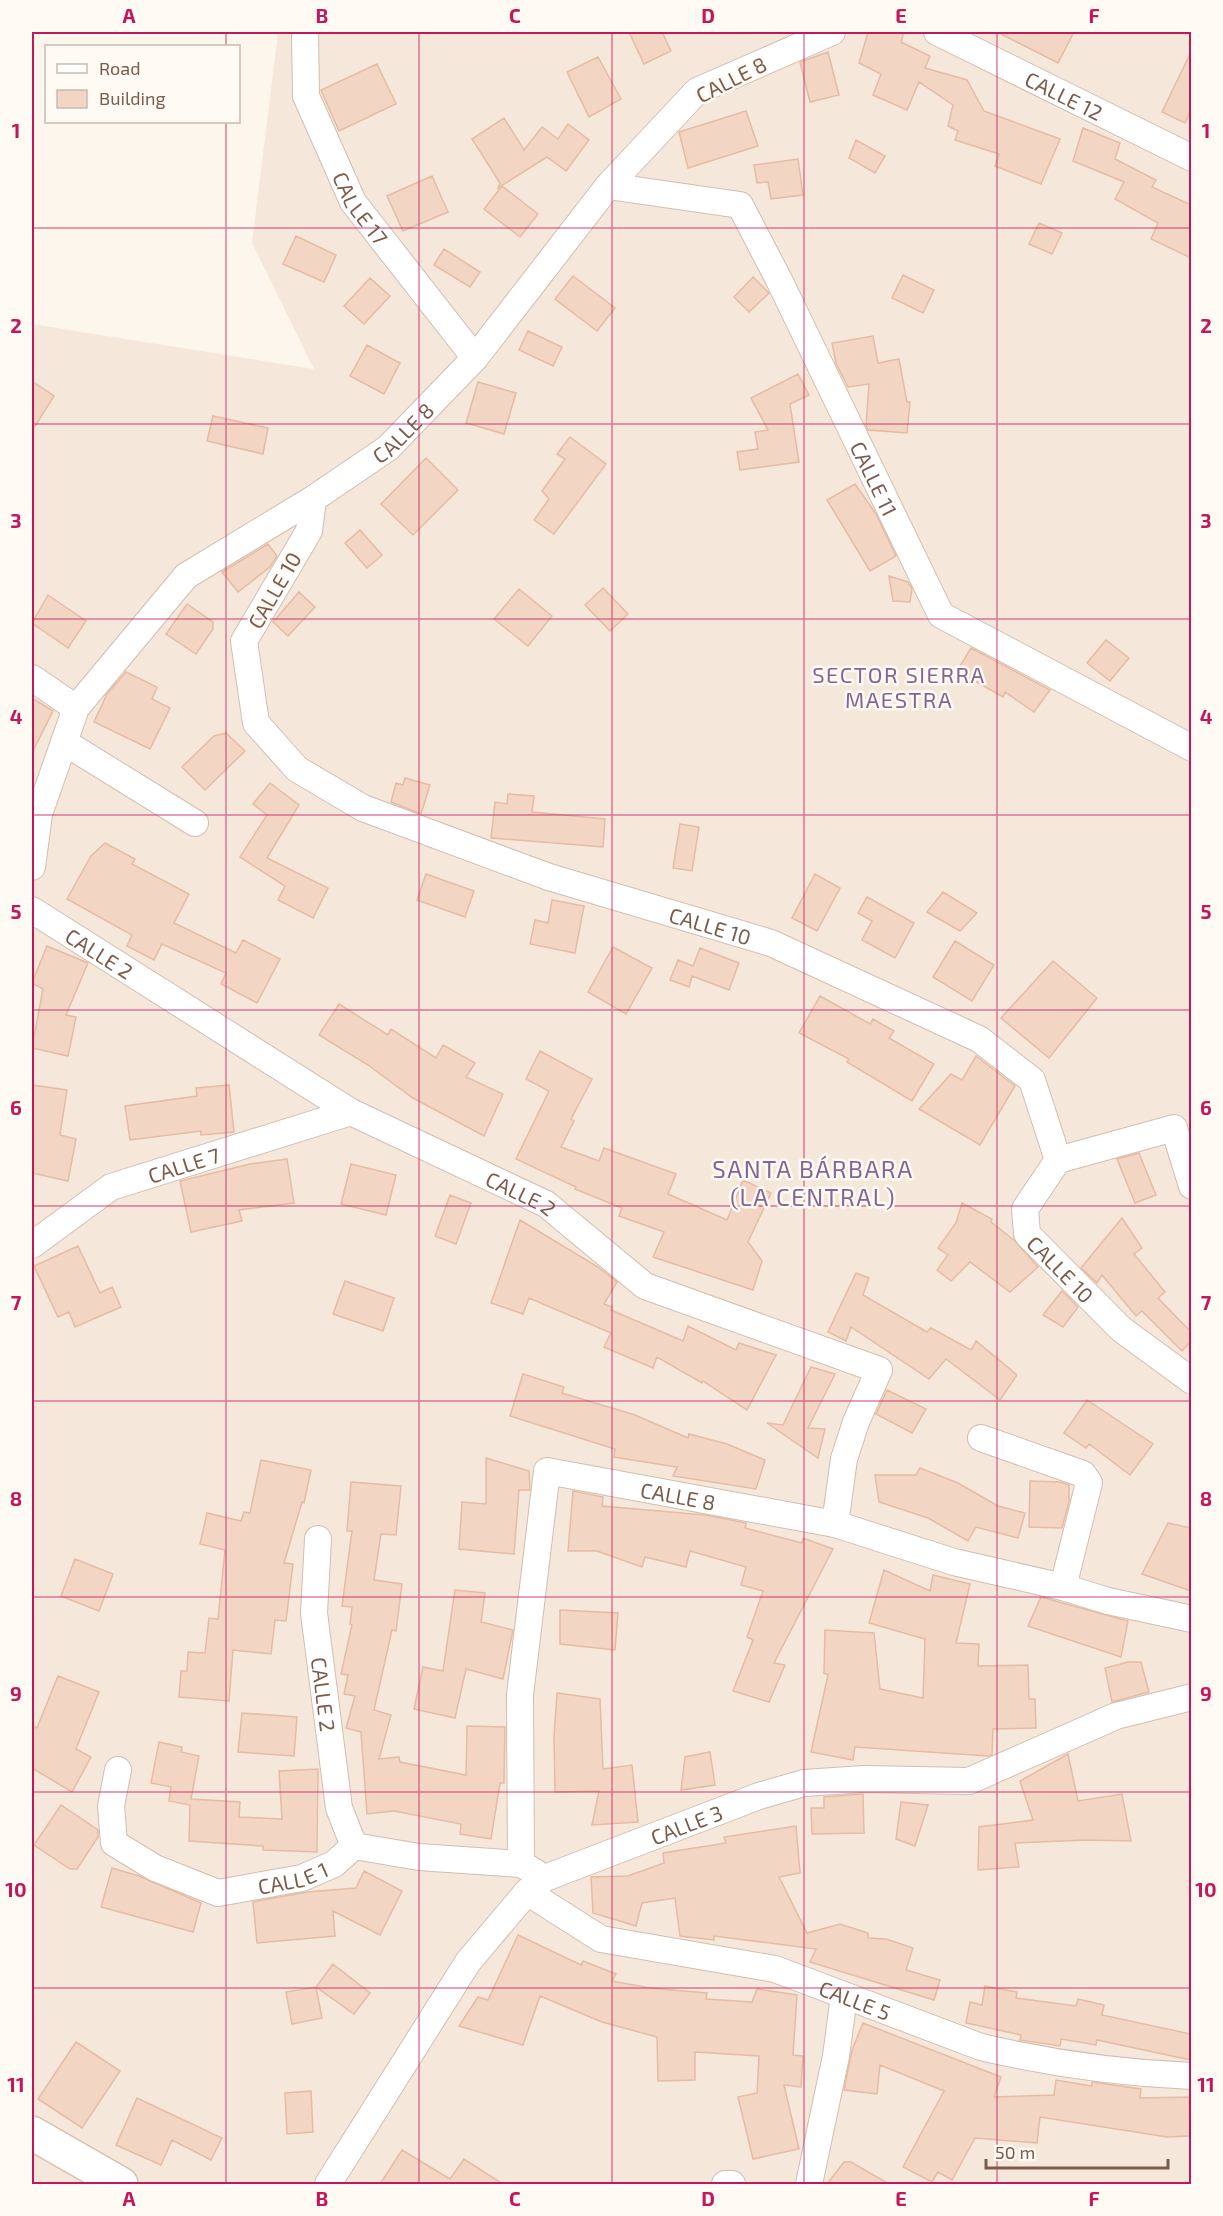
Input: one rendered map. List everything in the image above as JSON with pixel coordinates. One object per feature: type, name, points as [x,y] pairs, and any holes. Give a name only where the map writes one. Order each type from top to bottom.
[{"type":"street","name":"CALLE 17","points":[[305,32],[306,96],[353,202],[475,358]]},
{"type":"street","name":"CALLE 8","points":[[32,867],[39,814],[76,708],[186,576],[313,500],[388,448],[475,358],[608,186],[697,91],[832,32]]},
{"type":"street","name":"CALLE 12","points":[[937,32],[1191,158]]},
{"type":"street","name":"CALLE 11","points":[[608,186],[740,205],[779,280],[941,615],[1191,748]]},
{"type":"street","name":"CALLE 10","points":[[313,500],[309,531],[244,641],[256,723],[297,769],[363,808],[538,873],[771,943],[979,1039],[1032,1080],[1058,1160],[1025,1209],[1027,1234],[1121,1329],[1191,1381]]},
{"type":"street","points":[[32,678],[76,708]]},
{"type":"street","points":[[64,742],[195,822]]},
{"type":"street","name":"CALLE 2","points":[[32,910],[351,1113],[546,1204],[645,1286],[879,1371],[855,1422],[844,1459],[835,1524]]},
{"type":"street","name":"CALLE 7","points":[[32,1245],[111,1187],[351,1113]]},
{"type":"street","points":[[1058,1160],[1174,1128],[1191,1186]]},
{"type":"street","points":[[981,1438],[1083,1474],[1089,1483],[1063,1587]]},
{"type":"street","name":"CALLE 8","points":[[521,1864],[520,1695],[547,1471],[835,1524],[954,1562],[1063,1587],[1108,1601],[1191,1619]]},
{"type":"street","name":"CALLE 2","points":[[318,1539],[314,1613],[339,1808],[354,1846]]},
{"type":"street","name":"CALLE 3","points":[[328,2184],[468,1962],[536,1885],[759,1796],[804,1783],[864,1779],[969,1781],[1116,1716],[1191,1697]]},
{"type":"street","name":"CALLE 1","points":[[118,1770],[111,1806],[114,1843],[155,1868],[219,1893],[302,1878],[334,1864],[354,1846],[419,1857],[521,1864],[536,1885]]},
{"type":"street","name":"CALLE 5","points":[[536,1885],[601,1939],[776,1969],[981,2047],[1004,2053],[1115,2069],[1191,2076]]},
{"type":"street","points":[[809,2184],[836,2056],[844,1996]]},
{"type":"street","points":[[32,2133],[121,2184]]},
{"type":"street","points":[[725,2184],[732,2184]]},
{"type":"shaded area","points":[[278,32],[1191,32],[1191,2184],[32,2184],[32,324],[314,369],[252,243]]},
{"type":"building","points":[[629,32],[662,32],[671,51],[644,64]]},
{"type":"building","points":[[868,32],[904,32],[901,42],[930,56],[925,68],[967,80],[984,111],[1060,139],[1041,184],[995,166],[999,154],[955,140],[958,131],[948,126],[953,105],[919,82],[907,110],[873,95],[881,74],[859,63]]},
{"type":"building","points":[[997,32],[1074,32],[1058,63]]},
{"type":"building","points":[[828,52],[839,95],[810,102],[800,62]]},
{"type":"building","points":[[1191,52],[1191,110],[1185,123],[1162,112]]},
{"type":"building","points":[[598,57],[621,99],[589,117],[567,72]]},
{"type":"building","points":[[377,64],[396,104],[339,131],[321,90]]},
{"type":"building","points":[[746,111],[758,146],[688,168],[679,132]]},
{"type":"building","points":[[504,118],[524,150],[542,127],[558,139],[568,124],[589,140],[566,171],[547,157],[498,188],[500,183],[472,139]]},
{"type":"building","points":[[1083,128],[1120,143],[1115,159],[1156,180],[1152,187],[1191,205],[1191,258],[1151,239],[1158,223],[1115,199],[1124,182],[1073,161]]},
{"type":"building","points":[[856,140],[885,156],[875,173],[849,158]]},
{"type":"building","points":[[798,159],[803,195],[771,199],[768,182],[757,183],[754,165]]},
{"type":"building","points":[[432,176],[448,212],[403,231],[387,196]]},
{"type":"building","points":[[502,186],[538,214],[520,237],[484,209]]},
{"type":"building","points":[[1039,223],[1062,233],[1052,254],[1029,244]]},
{"type":"building","points":[[296,236],[336,255],[324,282],[283,264]]},
{"type":"building","points":[[444,249],[480,272],[470,287],[434,265]]},
{"type":"building","points":[[903,275],[934,290],[923,313],[892,298]]},
{"type":"building","points":[[573,276],[615,308],[597,331],[555,299]]},
{"type":"building","points":[[753,277],[769,293],[749,312],[734,297]]},
{"type":"building","points":[[370,278],[390,296],[364,324],[344,306]]},
{"type":"building","points":[[528,331],[562,347],[553,366],[519,350]]},
{"type":"building","points":[[873,336],[878,363],[899,359],[907,402],[910,402],[907,433],[868,430],[866,425],[869,384],[848,387],[836,363],[832,343]]},
{"type":"building","points":[[367,345],[400,363],[384,394],[350,376]]},
{"type":"building","points":[[798,374],[809,395],[790,404],[799,462],[740,470],[737,452],[758,449],[755,432],[768,430],[751,398]]},
{"type":"building","points":[[32,381],[54,396],[32,431]]},
{"type":"building","points":[[478,382],[516,393],[504,434],[466,423]]},
{"type":"building","points":[[213,416],[268,428],[263,454],[207,441]]},
{"type":"building","points":[[570,437],[606,464],[554,534],[534,520],[549,499],[542,491],[565,459],[557,454]]},
{"type":"building","points":[[426,458],[458,490],[413,535],[381,504]]},
{"type":"building","points":[[855,484],[876,514],[896,556],[870,571],[827,500]]},
{"type":"building","points":[[360,530],[382,555],[367,568],[345,543]]},
{"type":"building","points":[[268,544],[277,556],[270,567],[238,592],[222,572]]},
{"type":"building","points":[[889,576],[908,582],[912,589],[910,602],[893,601]]},
{"type":"building","points":[[603,588],[628,614],[610,631],[585,605]]},
{"type":"building","points":[[519,589],[552,616],[528,646],[494,619]]},
{"type":"building","points":[[299,592],[315,607],[288,636],[273,622]]},
{"type":"building","points":[[48,595],[86,621],[68,648],[32,623]]},
{"type":"building","points":[[187,604],[213,622],[213,629],[196,654],[166,634]]},
{"type":"building","points":[[1106,640],[1129,658],[1110,681],[1087,663]]},
{"type":"building","points":[[971,648],[1050,690],[1034,712],[1005,692],[1003,697],[957,671]]},
{"type":"building","points":[[126,672],[157,687],[152,699],[170,708],[150,749],[94,722],[107,694]]},
{"type":"building","points":[[32,698],[53,711],[32,753]]},
{"type":"building","points":[[226,733],[245,751],[205,790],[182,767],[214,736]]},
{"type":"building","points":[[405,778],[430,785],[421,814],[391,802],[396,783],[403,785]]},
{"type":"building","points":[[270,783],[299,805],[267,858],[328,888],[313,918],[278,900],[285,886],[240,857],[267,815],[253,804]]},
{"type":"building","points":[[508,794],[534,796],[532,812],[605,819],[603,847],[491,838],[495,802],[507,804]]},
{"type":"building","points":[[680,824],[699,827],[692,871],[673,868]]},
{"type":"building","points":[[105,843],[135,859],[132,864],[189,894],[174,923],[236,953],[243,940],[280,959],[257,1003],[221,984],[226,973],[162,944],[154,960],[127,946],[132,935],[67,899],[91,856]]},
{"type":"building","points":[[426,874],[474,891],[465,917],[417,900]]},
{"type":"building","points":[[815,874],[840,888],[817,931],[792,918]]},
{"type":"building","points":[[943,892],[977,913],[960,931],[927,912]]},
{"type":"building","points":[[867,897],[914,923],[895,958],[862,940],[872,921],[858,913]]},
{"type":"building","points":[[552,900],[584,906],[575,953],[530,944],[535,920],[548,923]]},
{"type":"building","points":[[955,941],[994,965],[972,1001],[933,977]]},
{"type":"building","points":[[47,946],[88,963],[66,1015],[76,1017],[68,1056],[32,1048],[43,989],[32,983]]},
{"type":"building","points":[[613,947],[652,968],[626,1014],[588,992]]},
{"type":"building","points":[[700,948],[739,963],[729,990],[692,976],[689,987],[670,980],[678,960],[693,966]]},
{"type":"building","points":[[1053,961],[1097,998],[1049,1058],[1001,1018]]},
{"type":"building","points":[[820,996],[870,1024],[873,1019],[894,1031],[889,1038],[934,1064],[912,1101],[847,1062],[849,1059],[799,1033]]},
{"type":"building","points":[[339,1004],[388,1035],[391,1029],[436,1058],[443,1045],[475,1063],[466,1077],[503,1094],[484,1136],[413,1098],[368,1065],[319,1035]]},
{"type":"building","points":[[540,1051],[592,1079],[571,1119],[574,1121],[561,1147],[599,1161],[604,1148],[676,1174],[668,1194],[727,1220],[743,1180],[771,1193],[748,1242],[762,1261],[753,1290],[653,1257],[664,1232],[619,1216],[622,1208],[575,1189],[576,1187],[516,1159],[549,1091],[526,1079]]},
{"type":"building","points":[[976,1056],[1015,1086],[980,1145],[919,1109],[951,1074],[962,1080]]},
{"type":"building","points":[[32,1085],[67,1090],[60,1135],[76,1139],[68,1181],[32,1173]]},
{"type":"building","points":[[229,1085],[234,1132],[201,1135],[201,1131],[130,1140],[125,1106],[197,1096],[196,1088]]},
{"type":"building","points":[[1139,1153],[1156,1195],[1135,1203],[1117,1159]]},
{"type":"building","points":[[287,1159],[294,1203],[239,1210],[242,1221],[191,1232],[180,1181],[250,1164]]},
{"type":"building","points":[[351,1164],[396,1175],[386,1215],[341,1204]]},
{"type":"building","points":[[450,1195],[471,1203],[456,1244],[435,1236]]},
{"type":"building","points":[[962,1203],[992,1219],[991,1222],[1015,1241],[1038,1267],[1010,1292],[970,1262],[951,1281],[937,1270],[948,1255],[938,1248],[956,1223]]},
{"type":"building","points":[[1122,1218],[1142,1248],[1134,1254],[1165,1292],[1158,1298],[1191,1332],[1191,1341],[1182,1351],[1142,1311],[1136,1316],[1102,1275],[1097,1283],[1081,1268]]},
{"type":"building","points":[[520,1220],[598,1267],[617,1282],[604,1304],[612,1307],[611,1310],[683,1341],[688,1326],[736,1350],[739,1343],[776,1355],[747,1410],[703,1381],[702,1383],[657,1357],[653,1368],[604,1347],[611,1333],[529,1298],[523,1314],[491,1303]]},
{"type":"building","points":[[78,1246],[100,1293],[112,1287],[121,1307],[75,1327],[69,1312],[58,1317],[34,1266]]},
{"type":"building","points":[[856,1273],[869,1278],[863,1295],[927,1332],[931,1328],[971,1350],[976,1341],[1017,1375],[1000,1400],[946,1359],[929,1379],[851,1327],[846,1341],[828,1332]]},
{"type":"building","points":[[345,1281],[394,1298],[383,1331],[333,1314]]},
{"type":"building","points":[[1062,1291],[1078,1307],[1063,1327],[1043,1315]]},
{"type":"building","points":[[811,1367],[835,1374],[808,1428],[825,1429],[818,1458],[767,1423],[783,1425]]},
{"type":"building","points":[[523,1374],[564,1387],[562,1393],[635,1415],[688,1438],[689,1434],[727,1444],[765,1460],[756,1489],[673,1476],[677,1467],[614,1457],[615,1449],[510,1416]]},
{"type":"building","points":[[887,1390],[926,1409],[912,1433],[876,1414]]},
{"type":"building","points":[[1087,1400],[1153,1444],[1130,1475],[1089,1444],[1086,1448],[1064,1433]]},
{"type":"building","points":[[486,1458],[529,1471],[530,1490],[519,1490],[514,1554],[459,1549],[462,1502],[486,1504]]},
{"type":"building","points":[[261,1460],[311,1470],[304,1503],[302,1502],[284,1563],[293,1564],[286,1621],[275,1620],[271,1654],[233,1650],[229,1701],[179,1697],[181,1671],[187,1671],[188,1652],[205,1653],[209,1618],[218,1619],[225,1550],[200,1544],[207,1513],[241,1521],[244,1512],[250,1513]]},
{"type":"building","points":[[920,1468],[958,1483],[998,1506],[1025,1513],[1018,1538],[976,1527],[968,1541],[928,1518],[879,1502],[875,1475],[916,1475]]},
{"type":"building","points":[[1030,1481],[1060,1482],[1069,1485],[1069,1502],[1062,1528],[1029,1527]]},
{"type":"building","points":[[351,1482],[401,1486],[396,1535],[381,1534],[374,1580],[402,1584],[396,1631],[392,1630],[374,1710],[391,1715],[379,1759],[399,1757],[400,1762],[466,1775],[467,1726],[505,1727],[504,1783],[500,1783],[491,1839],[460,1834],[461,1824],[394,1811],[367,1814],[361,1732],[346,1728],[355,1696],[344,1694],[348,1675],[341,1674],[352,1625],[350,1624],[352,1607],[342,1606],[352,1531],[347,1531]]},
{"type":"building","points":[[573,1491],[603,1497],[602,1506],[705,1515],[746,1523],[745,1528],[802,1543],[803,1538],[833,1549],[774,1663],[785,1665],[769,1702],[733,1691],[753,1640],[747,1637],[763,1591],[741,1585],[746,1567],[690,1551],[686,1567],[645,1557],[642,1567],[597,1551],[568,1551]]},
{"type":"building","points":[[1168,1523],[1191,1528],[1191,1591],[1142,1574]]},
{"type":"building","points":[[75,1559],[113,1574],[99,1611],[61,1596]]},
{"type":"building","points":[[884,1570],[930,1591],[933,1575],[970,1584],[956,1643],[979,1644],[978,1666],[1028,1665],[1029,1699],[1035,1699],[1036,1728],[993,1729],[992,1755],[988,1756],[855,1747],[853,1760],[811,1752],[828,1675],[824,1673],[825,1630],[874,1633],[880,1689],[923,1698],[925,1639],[869,1623]]},
{"type":"building","points":[[455,1590],[485,1593],[481,1622],[513,1630],[503,1679],[466,1669],[455,1718],[414,1709],[423,1667],[443,1671]]},
{"type":"building","points":[[1041,1597],[1128,1621],[1121,1657],[1028,1626]]},
{"type":"building","points":[[560,1610],[618,1613],[615,1650],[560,1644]]},
{"type":"building","points":[[1128,1662],[1141,1662],[1149,1692],[1112,1702],[1105,1668]]},
{"type":"building","points":[[58,1676],[99,1692],[76,1749],[91,1757],[72,1792],[32,1768],[32,1725],[37,1728]]},
{"type":"building","points":[[557,1693],[600,1699],[603,1769],[632,1765],[638,1822],[592,1825],[599,1791],[555,1792],[554,1736]]},
{"type":"building","points":[[242,1713],[297,1717],[294,1756],[238,1752]]},
{"type":"building","points":[[159,1742],[182,1747],[181,1752],[199,1756],[191,1799],[240,1802],[239,1817],[282,1819],[279,1771],[318,1769],[317,1852],[263,1850],[263,1846],[189,1841],[190,1805],[169,1801],[171,1787],[151,1783]]},
{"type":"building","points":[[710,1752],[715,1785],[681,1790],[685,1757]]},
{"type":"building","points":[[1068,1754],[1078,1801],[1122,1794],[1131,1841],[1015,1843],[1019,1867],[978,1870],[979,1827],[1033,1820],[1020,1781]]},
{"type":"building","points":[[863,1794],[864,1833],[812,1834],[811,1808],[824,1808],[824,1797]]},
{"type":"building","points":[[901,1802],[928,1805],[915,1846],[896,1839]]},
{"type":"building","points":[[61,1805],[98,1830],[98,1837],[77,1869],[70,1869],[34,1845]]},
{"type":"building","points":[[796,1826],[800,1873],[779,1877],[807,1933],[840,1924],[868,1933],[868,1938],[886,1939],[913,1948],[906,1970],[940,1980],[934,2000],[810,1962],[816,1949],[714,1936],[714,1940],[680,1936],[675,1898],[642,1903],[636,1926],[593,1913],[591,1877],[628,1876],[664,1863],[663,1853],[726,1843],[724,1837]]},
{"type":"building","points":[[112,1868],[139,1876],[201,1903],[193,1932],[101,1907]]},
{"type":"building","points":[[364,1871],[402,1891],[380,1935],[333,1911],[335,1936],[257,1943],[253,1902],[307,1892],[356,1888]]},
{"type":"building","points":[[518,1935],[581,1965],[583,1961],[616,1974],[612,1981],[650,1988],[707,1993],[706,1999],[752,2002],[757,1989],[797,1995],[793,2055],[803,2056],[801,2087],[784,2085],[799,2149],[753,2159],[738,2097],[757,2093],[759,2056],[695,2052],[695,2080],[658,2081],[657,2037],[602,2022],[540,1996],[523,2045],[459,2026],[478,1997],[488,2000]]},
{"type":"building","points":[[333,1964],[370,1993],[354,2014],[316,1987]]},
{"type":"building","points":[[985,1986],[1017,1992],[1016,1998],[1076,2006],[1078,1999],[1104,2005],[1102,2015],[1191,2034],[1191,2060],[1097,2040],[1096,2045],[1061,2039],[1060,2046],[1020,2040],[1021,2035],[966,2023],[970,2002],[982,2005]]},
{"type":"building","points":[[316,1987],[322,2018],[292,2024],[286,1992]]},
{"type":"building","points":[[863,2023],[1001,2077],[994,2097],[1054,2095],[1056,2080],[1092,2086],[1092,2082],[1141,2089],[1140,2098],[1189,2097],[1190,2136],[1167,2137],[1040,2117],[1037,2143],[975,2138],[952,2180],[938,2172],[932,2182],[903,2167],[944,2091],[880,2065],[877,2094],[844,2090],[852,2050]]},
{"type":"building","points":[[76,2042],[120,2071],[82,2128],[38,2099]]},
{"type":"building","points":[[311,2091],[313,2132],[287,2134],[285,2093]]},
{"type":"building","points":[[137,2098],[222,2138],[211,2160],[172,2140],[161,2165],[116,2145]]},
{"type":"building","points":[[402,2150],[450,2179],[464,2159],[503,2184],[380,2184]]},
{"type":"building","points":[[844,2162],[851,2162],[889,2184],[827,2184]]},
{"type":"district","name":"SECTOR SIERRA MAESTRA","points":[[899,686]]},
{"type":"district","name":"SANTA BÁRBARA (LA CENTRAL)","points":[[813,1182]]}]
